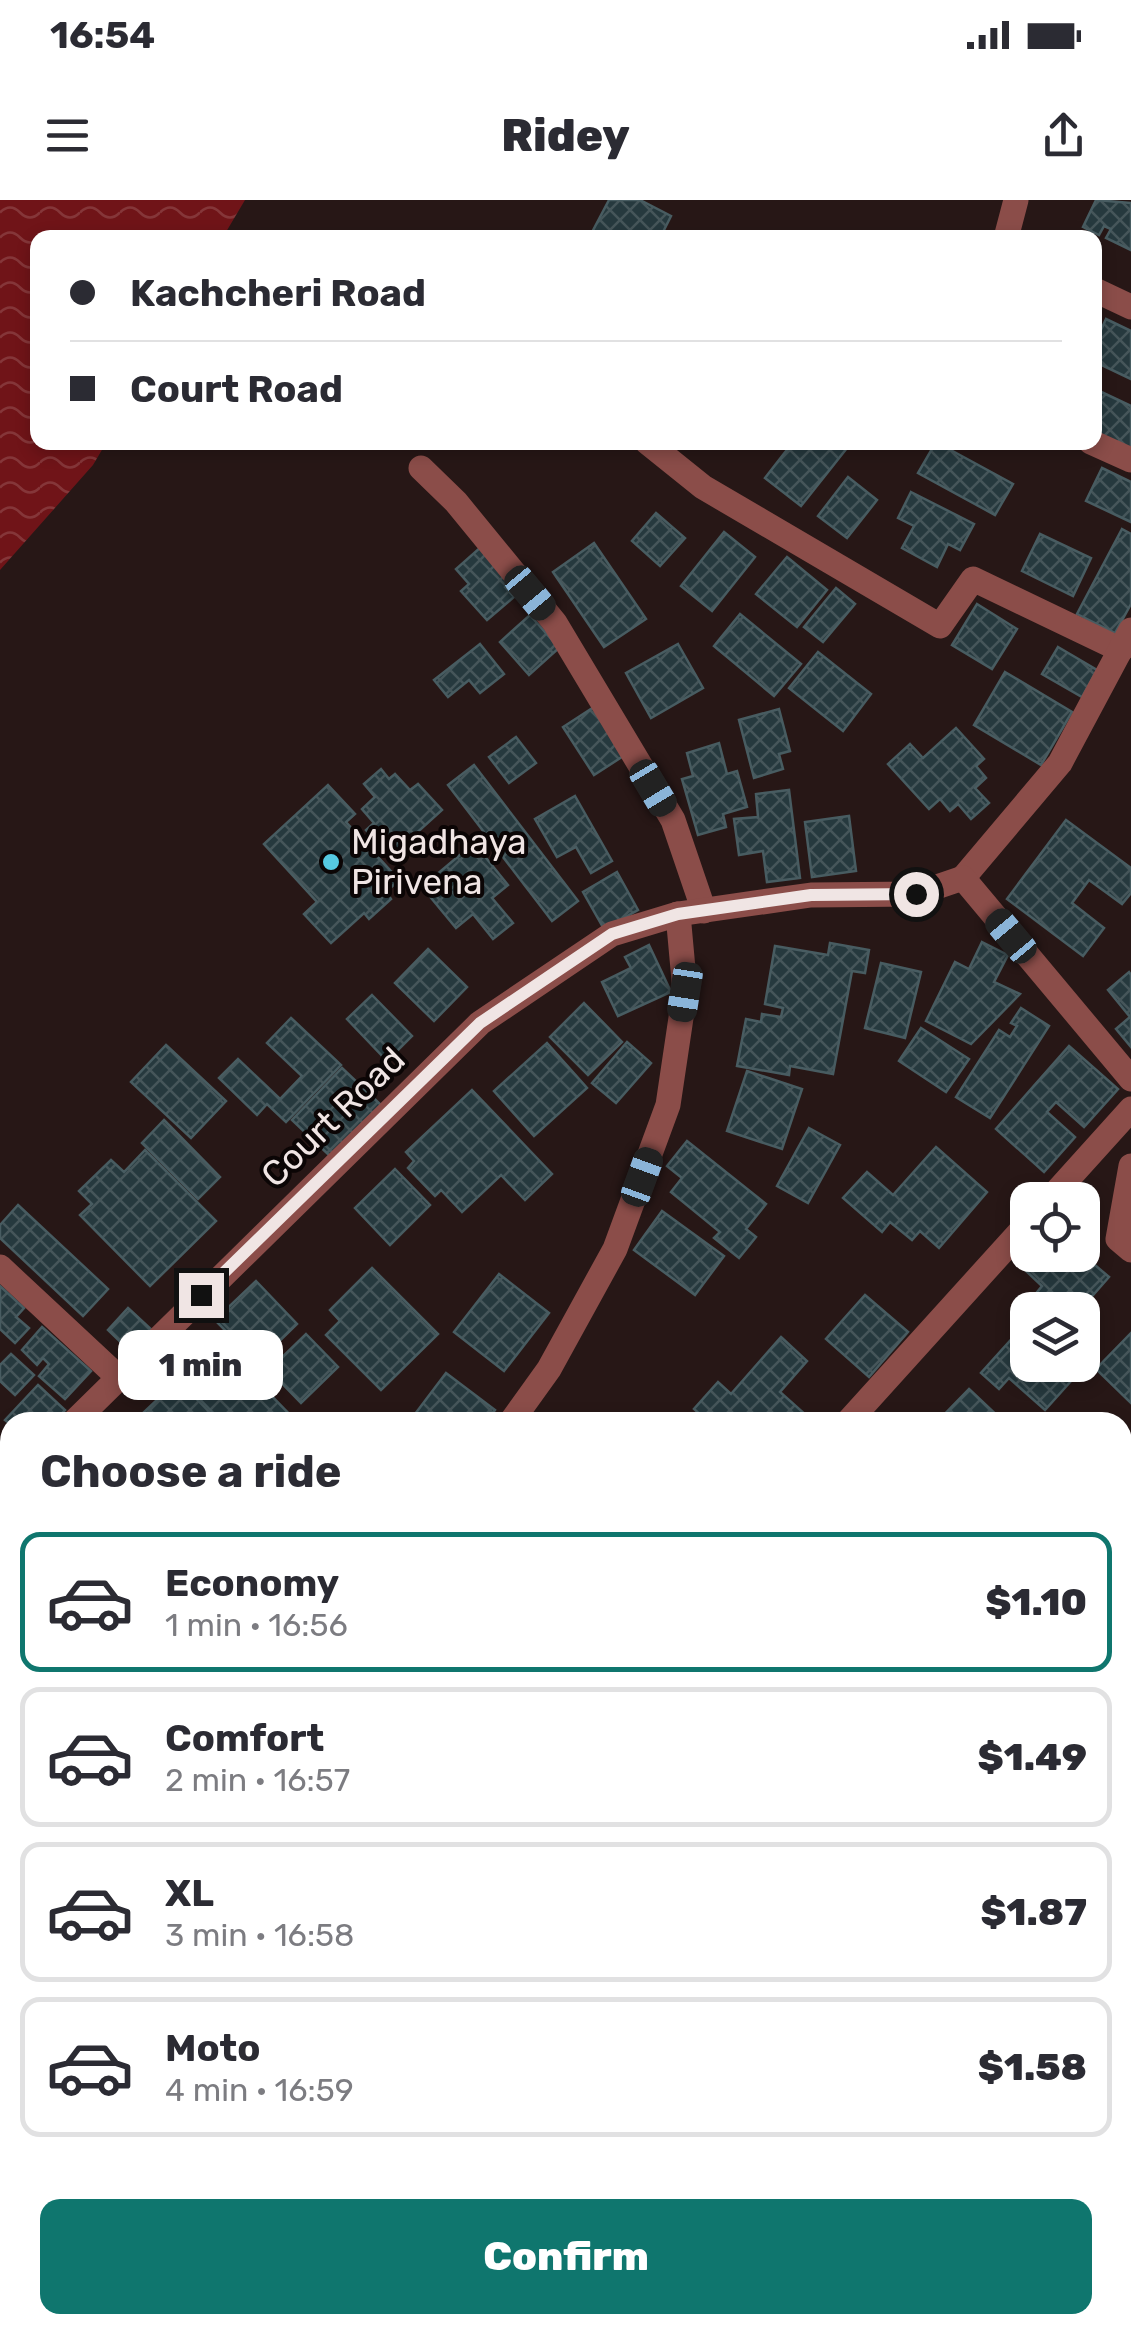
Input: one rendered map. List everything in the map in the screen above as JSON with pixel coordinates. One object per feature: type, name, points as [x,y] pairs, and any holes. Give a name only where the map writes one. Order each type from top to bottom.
[{"type":"street","points":[[1008,230],[1016,200]]},
{"type":"street","points":[[1102,293],[1131,307]]},
{"type":"street","points":[[1102,447],[1131,460]]},
{"type":"street","points":[[657,450],[703,487],[940,626],[973,579],[1126,640],[1060,763],[963,878],[1131,1078]]},
{"type":"street","points":[[421,468],[456,502],[555,623],[673,820],[704,910]]},
{"type":"street","name":"Court Road","points":[[84,1412],[480,1023],[612,934],[678,914],[811,895],[916,894],[963,878]]},
{"type":"street","points":[[518,1412],[549,1369],[615,1249],[668,1105],[685,992],[678,914]]},
{"type":"street","points":[[1065,1182],[1131,1109]]},
{"type":"street","points":[[1131,1166],[1118,1238],[1131,1250]]},
{"type":"street","points":[[857,1412],[1010,1244]]},
{"type":"street","points":[[0,1267],[118,1376]]},
{"type":"water","points":[[0,200],[245,200],[227,230],[30,230],[30,450],[102,450],[0,570]]},
{"type":"building","points":[[609,200],[640,200],[671,216],[664,230],[593,230]]},
{"type":"building","points":[[1096,200],[1131,203],[1131,250],[1106,238],[1111,229],[1083,227]]},
{"type":"building","points":[[1106,319],[1131,331],[1131,379],[1102,365],[1102,328]]},
{"type":"building","points":[[1102,392],[1131,406],[1131,450],[1102,437]]},
{"type":"building","points":[[787,450],[845,450],[801,506],[765,478]]},
{"type":"building","points":[[931,450],[951,450],[1013,484],[995,515],[918,473]]},
{"type":"building","points":[[1102,468],[1131,482],[1131,522],[1086,501]]},
{"type":"building","points":[[848,477],[877,500],[847,538],[818,516]]},
{"type":"building","points":[[911,492],[974,524],[960,550],[948,544],[937,567],[902,548],[914,526],[898,518]]},
{"type":"building","points":[[656,513],[685,538],[660,566],[632,541]]},
{"type":"building","points":[[1122,529],[1131,534],[1131,604],[1115,633],[1077,614]]},
{"type":"building","points":[[724,532],[755,557],[712,611],[681,586]]},
{"type":"building","points":[[1040,534],[1091,558],[1073,596],[1022,571]]},
{"type":"building","points":[[594,543],[646,619],[604,647],[553,572]]},
{"type":"building","points":[[481,547],[512,580],[505,587],[514,597],[487,620],[461,591],[469,584],[456,569]]},
{"type":"building","points":[[787,557],[827,590],[797,627],[756,594]]},
{"type":"building","points":[[836,588],[855,604],[823,642],[804,627]]},
{"type":"building","points":[[977,604],[1017,629],[992,669],[952,645]]},
{"type":"building","points":[[740,614],[801,664],[774,696],[714,646]]},
{"type":"building","points":[[530,615],[559,648],[529,675],[500,642]]},
{"type":"building","points":[[480,644],[504,674],[480,693],[469,680],[448,697],[434,680]]},
{"type":"building","points":[[678,644],[703,688],[651,718],[626,673]]},
{"type":"building","points":[[1058,647],[1097,670],[1082,697],[1042,674]]},
{"type":"building","points":[[818,652],[871,694],[843,731],[789,688]]},
{"type":"building","points":[[1005,672],[1072,712],[1041,765],[974,725]]},
{"type":"building","points":[[594,707],[625,755],[594,775],[563,727]]},
{"type":"building","points":[[779,709],[790,751],[779,754],[783,769],[754,778],[739,720]]},
{"type":"building","points":[[956,728],[984,759],[976,766],[986,778],[975,788],[989,803],[971,819],[958,804],[950,811],[940,799],[929,809],[888,764],[910,744],[923,758]]},
{"type":"building","points":[[516,737],[536,763],[509,783],[489,757]]},
{"type":"building","points":[[719,743],[727,774],[737,771],[747,807],[723,814],[726,827],[698,835],[682,779],[693,776],[687,753]]},
{"type":"building","points":[[474,765],[578,901],[552,921],[448,785]]},
{"type":"building","points":[[381,769],[389,779],[395,774],[410,790],[418,784],[442,810],[390,857],[366,830],[374,823],[362,809],[375,797],[364,784]]},
{"type":"building","name":"Migadhaya Pirivena","points":[[328,785],[355,814],[346,822],[399,880],[386,892],[391,899],[369,919],[364,913],[331,943],[304,914],[317,902],[264,844]]},
{"type":"building","points":[[789,790],[800,878],[767,882],[763,851],[739,855],[734,819],[758,817],[756,794]]},
{"type":"building","points":[[575,796],[612,861],[591,873],[576,847],[557,857],[535,819]]},
{"type":"building","points":[[849,816],[856,871],[812,877],[805,822]]},
{"type":"building","points":[[1066,820],[1131,868],[1131,893],[1122,904],[1089,880],[1072,903],[1104,928],[1083,956],[1007,899]]},
{"type":"building","points":[[474,843],[508,885],[492,898],[513,923],[493,939],[473,914],[456,928],[422,887]]},
{"type":"building","points":[[617,872],[638,910],[604,929],[583,892]]},
{"type":"building","points":[[982,942],[1008,955],[994,982],[1020,994],[971,1044],[926,1021],[955,962],[969,969]]},
{"type":"building","points":[[830,943],[869,950],[865,973],[852,971],[833,1074],[790,1066],[789,1075],[737,1066],[746,1019],[761,1022],[762,1014],[781,1017],[783,1008],[765,1004],[775,946],[828,955]]},
{"type":"building","points":[[649,945],[671,992],[618,1016],[602,982],[631,968],[625,957]]},
{"type":"building","points":[[428,949],[467,987],[434,1021],[395,983]]},
{"type":"building","points":[[881,963],[921,972],[905,1038],[865,1028]]},
{"type":"building","points":[[1129,972],[1131,1047],[1116,1029],[1130,1017],[1108,990]]},
{"type":"building","points":[[372,995],[412,1036],[387,1061],[347,1019]]},
{"type":"building","points":[[584,1003],[622,1042],[588,1075],[550,1037]]},
{"type":"building","points":[[1021,1008],[1049,1026],[990,1118],[956,1097],[999,1030],[1010,1037],[1017,1026],[1011,1023]]},
{"type":"building","points":[[291,1018],[341,1065],[286,1122],[267,1104],[257,1115],[219,1078],[238,1059],[280,1099],[302,1076],[267,1043]]},
{"type":"building","points":[[921,1028],[969,1059],[946,1092],[899,1061]]},
{"type":"building","points":[[627,1042],[651,1063],[616,1103],[592,1083]]},
{"type":"building","points":[[547,1043],[587,1088],[534,1136],[494,1091]]},
{"type":"building","points":[[166,1045],[226,1101],[191,1138],[131,1082]]},
{"type":"building","points":[[1069,1046],[1118,1089],[1084,1127],[1056,1102],[1047,1112],[1075,1137],[1044,1172],[996,1129]]},
{"type":"building","points":[[342,1068],[381,1105],[331,1157],[292,1120]]},
{"type":"building","points":[[747,1071],[802,1089],[782,1149],[727,1131]]},
{"type":"building","points":[[472,1090],[552,1174],[525,1200],[501,1175],[462,1212],[441,1190],[435,1196],[408,1168],[414,1161],[406,1152]]},
{"type":"building","points":[[164,1120],[220,1177],[198,1199],[142,1143]]},
{"type":"building","points":[[809,1128],[840,1145],[808,1203],[777,1186]]},
{"type":"building","points":[[687,1141],[766,1204],[746,1229],[756,1237],[739,1258],[714,1238],[720,1232],[671,1192],[682,1178],[667,1166]]},
{"type":"building","points":[[936,1147],[987,1192],[939,1248],[920,1231],[912,1240],[890,1222],[882,1232],[843,1198],[867,1172],[893,1195]]},
{"type":"building","points":[[145,1150],[216,1221],[150,1286],[80,1215],[92,1204],[79,1191],[111,1160],[124,1172]]},
{"type":"building","points":[[395,1169],[430,1205],[390,1245],[355,1208]]},
{"type":"building","points":[[18,1205],[108,1289],[83,1316],[0,1238],[0,1225]]},
{"type":"building","points":[[662,1211],[724,1256],[695,1295],[634,1250]]},
{"type":"building","points":[[372,1268],[438,1334],[381,1390],[326,1335],[340,1321],[330,1310]]},
{"type":"building","points":[[1100,1269],[1109,1277],[1096,1292],[1037,1292],[1042,1286],[1027,1272]]},
{"type":"building","points":[[499,1274],[549,1313],[504,1371],[454,1332]]},
{"type":"building","points":[[256,1281],[297,1324],[257,1363],[215,1320]]},
{"type":"building","points":[[0,1286],[24,1308],[16,1317],[29,1328],[15,1343],[0,1329]]},
{"type":"building","points":[[865,1295],[908,1332],[869,1377],[826,1339]]},
{"type":"building","points":[[128,1308],[154,1332],[133,1354],[108,1330]]},
{"type":"building","points":[[42,1327],[91,1371],[65,1399],[39,1376],[49,1364],[43,1358],[37,1365],[22,1350]]},
{"type":"building","points":[[1131,1333],[1131,1403],[1100,1373],[1100,1365]]},
{"type":"building","points":[[306,1334],[338,1367],[301,1403],[269,1370]]},
{"type":"building","points":[[781,1337],[807,1361],[780,1392],[802,1412],[694,1409],[718,1382],[731,1394]]},
{"type":"building","points":[[218,1341],[287,1412],[212,1412],[180,1379]]},
{"type":"building","points":[[1010,1341],[1010,1379],[999,1389],[981,1373]]},
{"type":"building","points":[[11,1354],[34,1375],[15,1395],[0,1381],[0,1365]]},
{"type":"building","points":[[446,1373],[495,1410],[494,1412],[417,1412]]},
{"type":"building","points":[[178,1380],[209,1412],[144,1412]]},
{"type":"building","points":[[1014,1382],[1070,1382],[1045,1410]]},
{"type":"building","points":[[38,1385],[65,1410],[63,1412],[13,1412]]},
{"type":"building","points":[[969,1389],[993,1412],[947,1412]]},
{"type":"place","name":"Migadhaya Pirivena","points":[[331,862]]},
{"type":"route","points":[[201,1295],[480,1023],[612,934],[678,914],[811,895],[916,894]]}]
